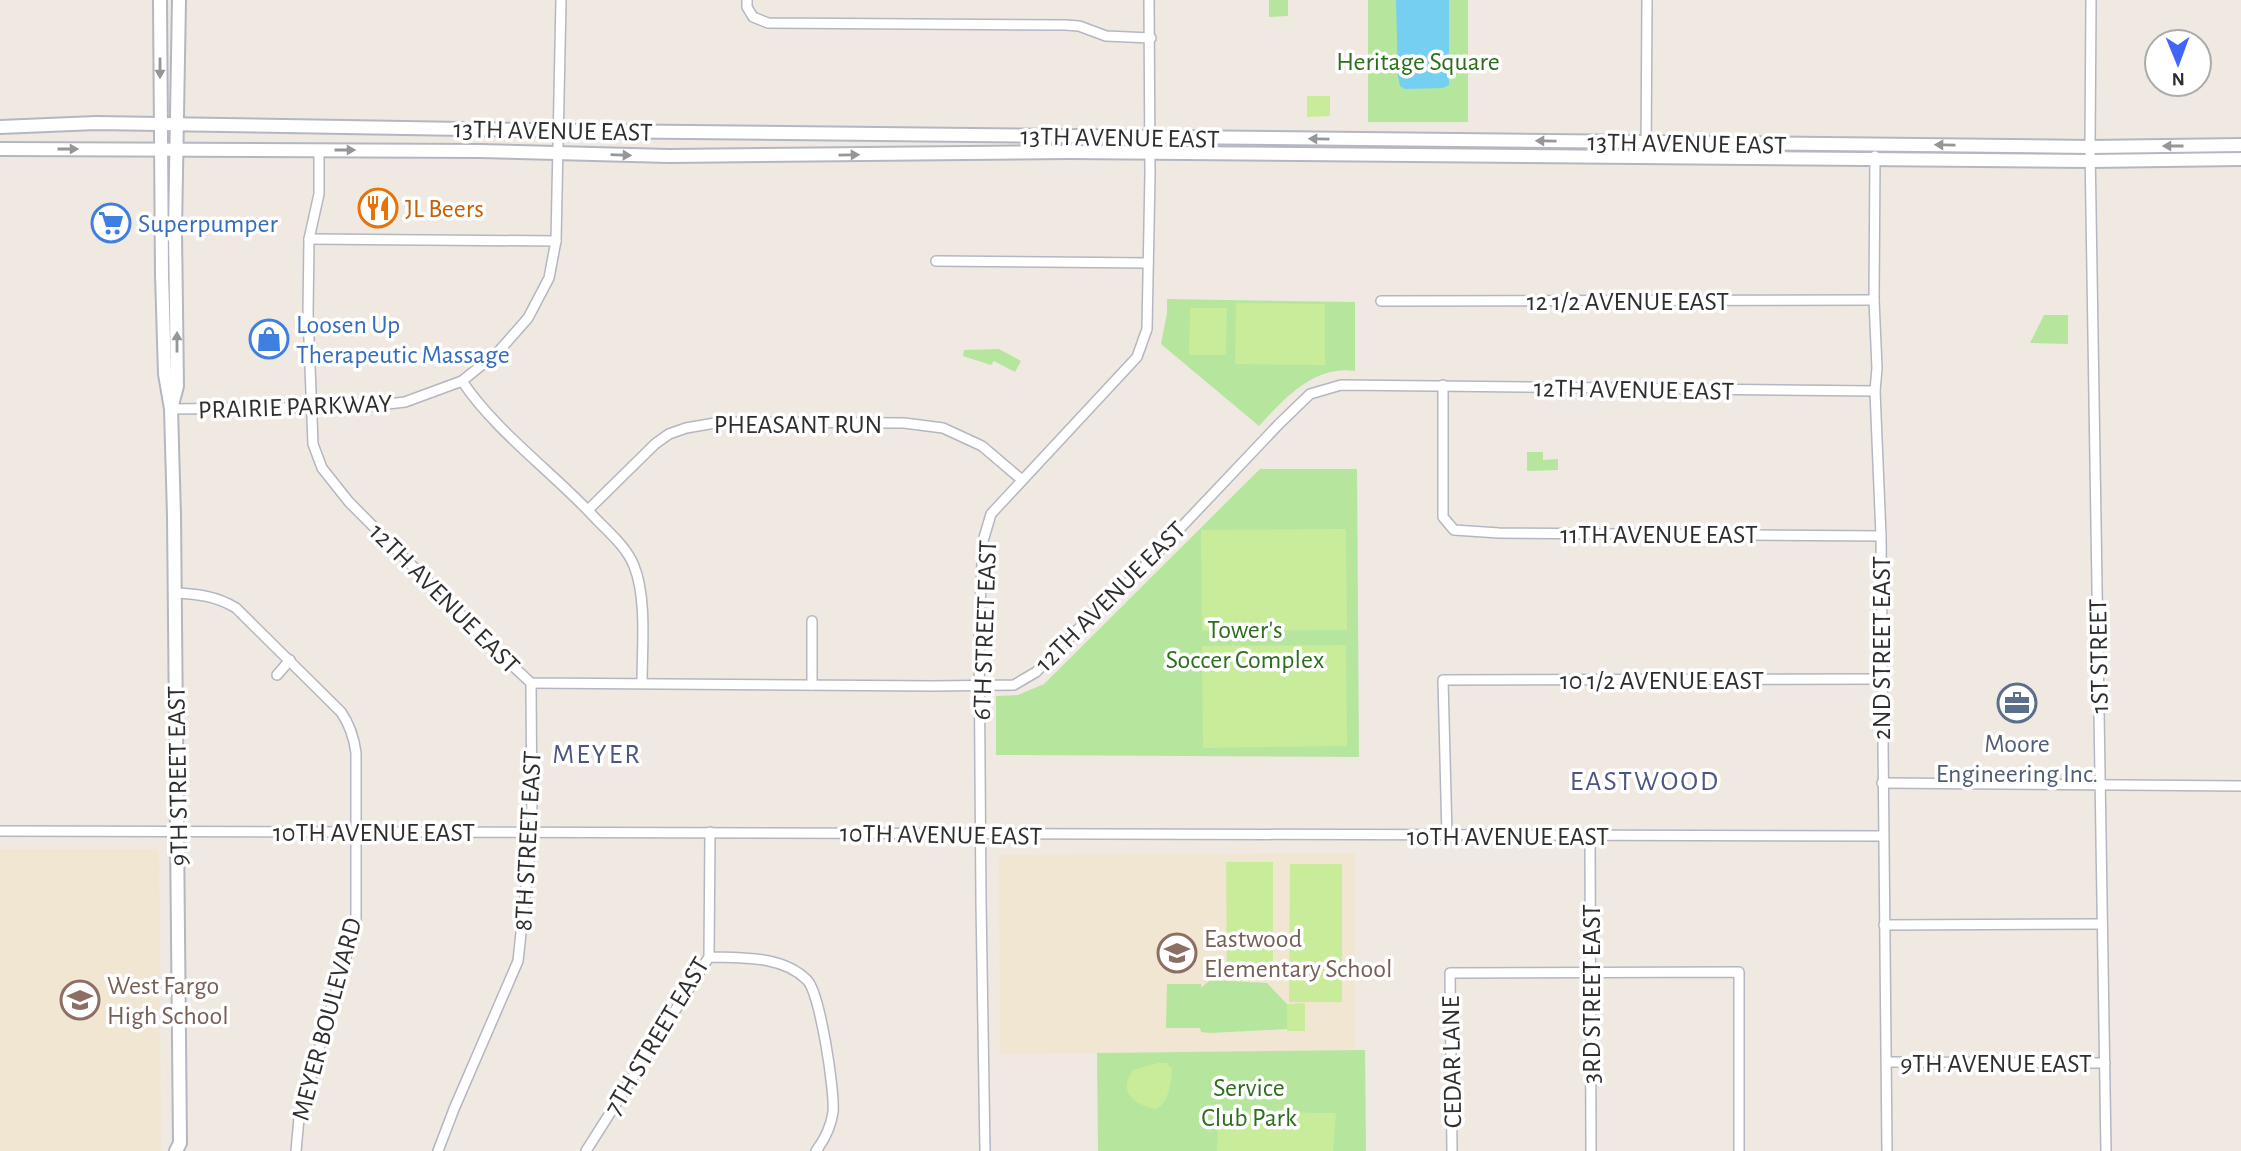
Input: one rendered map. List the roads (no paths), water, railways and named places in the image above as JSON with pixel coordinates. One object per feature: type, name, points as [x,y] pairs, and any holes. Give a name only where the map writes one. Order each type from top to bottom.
[{"type":"main road","name":"9TH STREET EAST","points":[[160,0],[164,362],[171,409],[175,593],[180,1148]]},
{"type":"main road","name":"9TH STREET EAST","points":[[171,409],[177,386],[175,230],[178,0]]},
{"type":"main road","name":"13TH AVENUE EAST","points":[[0,127],[96,123],[558,131],[1875,145],[2241,145]]},
{"type":"main road","name":"13TH AVENUE EAST","points":[[0,149],[177,148],[669,156],[1150,153],[2091,161],[2241,159]]},
{"type":"street","name":"PRAIRIE PARKWAY","points":[[171,409],[361,407],[405,402],[462,381],[499,351],[528,318],[549,278],[556,241],[561,0]]},
{"type":"street","points":[[747,0],[747,7],[753,17],[768,23],[1065,25],[1079,26],[1106,36],[1151,38]]},
{"type":"street","name":"6TH STREET EAST","points":[[985,1151],[979,685],[983,541],[991,514],[1137,357],[1147,329],[1151,38],[1149,0]]},
{"type":"street","points":[[1646,158],[1647,0]]},
{"type":"street","name":"1ST STREET","points":[[2091,0],[2090,146],[2106,1151]]},
{"type":"street","name":"2ND STREET EAST","points":[[1875,145],[1875,391],[1881,536],[1887,1151]]},
{"type":"street","name":"12TH AVENUE EAST","points":[[319,150],[320,194],[309,239],[310,408],[313,444],[322,468],[341,494],[531,682],[1014,685],[1036,672],[1134,577],[1310,394],[1341,385],[1875,391]]},
{"type":"street","points":[[309,239],[556,241]]},
{"type":"street","points":[[936,261],[1148,263]]},
{"type":"street","name":"12 1/2 AVENUE EAST","points":[[1381,301],[1874,300]]},
{"type":"street","points":[[462,381],[486,411],[588,510],[634,564],[641,608],[642,683]]},
{"type":"street","name":"11TH AVENUE EAST","points":[[1443,386],[1443,517],[1454,530],[1499,533],[1881,536]]},
{"type":"street","name":"PHEASANT RUN","points":[[588,510],[655,443],[669,434],[687,428],[721,422],[904,423],[943,428],[982,446],[1022,480]]},
{"type":"street","name":"MEYER BOULEVARD","points":[[175,593],[209,595],[236,608],[341,712],[351,730],[356,753],[354,929],[299,1118],[296,1151]]},
{"type":"street","points":[[812,621],[812,685]]},
{"type":"street","points":[[276,675],[290,660]]},
{"type":"street","name":"10 1/2 AVENUE EAST","points":[[1447,836],[1443,680],[1881,679]]},
{"type":"street","name":"8TH STREET EAST","points":[[438,1151],[518,961],[532,831],[531,682]]},
{"type":"street","points":[[1882,783],[2241,786]]},
{"type":"street","name":"10TH AVENUE EAST","points":[[0,831],[1883,836]]},
{"type":"street","name":"7TH STREET EAST","points":[[586,1151],[709,957],[710,832]]},
{"type":"street","name":"3RD STREET EAST","points":[[1590,836],[1591,1151]]},
{"type":"street","points":[[1884,925],[2102,924]]},
{"type":"street","points":[[709,957],[755,958],[786,966],[809,981],[818,1007],[830,1073],[833,1111],[826,1138],[816,1150]]},
{"type":"street","points":[[1591,973],[1739,972],[1739,1151]]},
{"type":"street","name":"CEDAR LANE","points":[[1452,1151],[1450,973],[1591,973]]},
{"type":"street","name":"9TH AVENUE EAST","points":[[1887,1062],[2105,1063]]},
{"type":"water","points":[[1396,0],[1449,0],[1449,85],[1443,88],[1405,89],[1400,86]]},
{"type":"place","name":"JL Beers","points":[[378,208]]},
{"type":"place","name":"Superpumper","points":[[111,223]]},
{"type":"place","name":"Loosen Up Therapeutic Massage","points":[[269,339]]},
{"type":"place","name":"Moore Engineering Inc.","points":[[2017,703]]},
{"type":"place","name":"Eastwood Elementary School","points":[[1177,953]]},
{"type":"place","name":"West Fargo High School","points":[[80,1000]]},
{"type":"district","name":"MEYER","points":[[597,753]]},
{"type":"district","name":"EASTWOOD","points":[[1645,780]]},
{"type":"park label","name":"Heritage Square","points":[[1418,61]]},
{"type":"park label","name":"Tower's Soccer Complex","points":[[1245,644]]},
{"type":"park label","name":"Service Club Park","points":[[1249,1102]]}]
